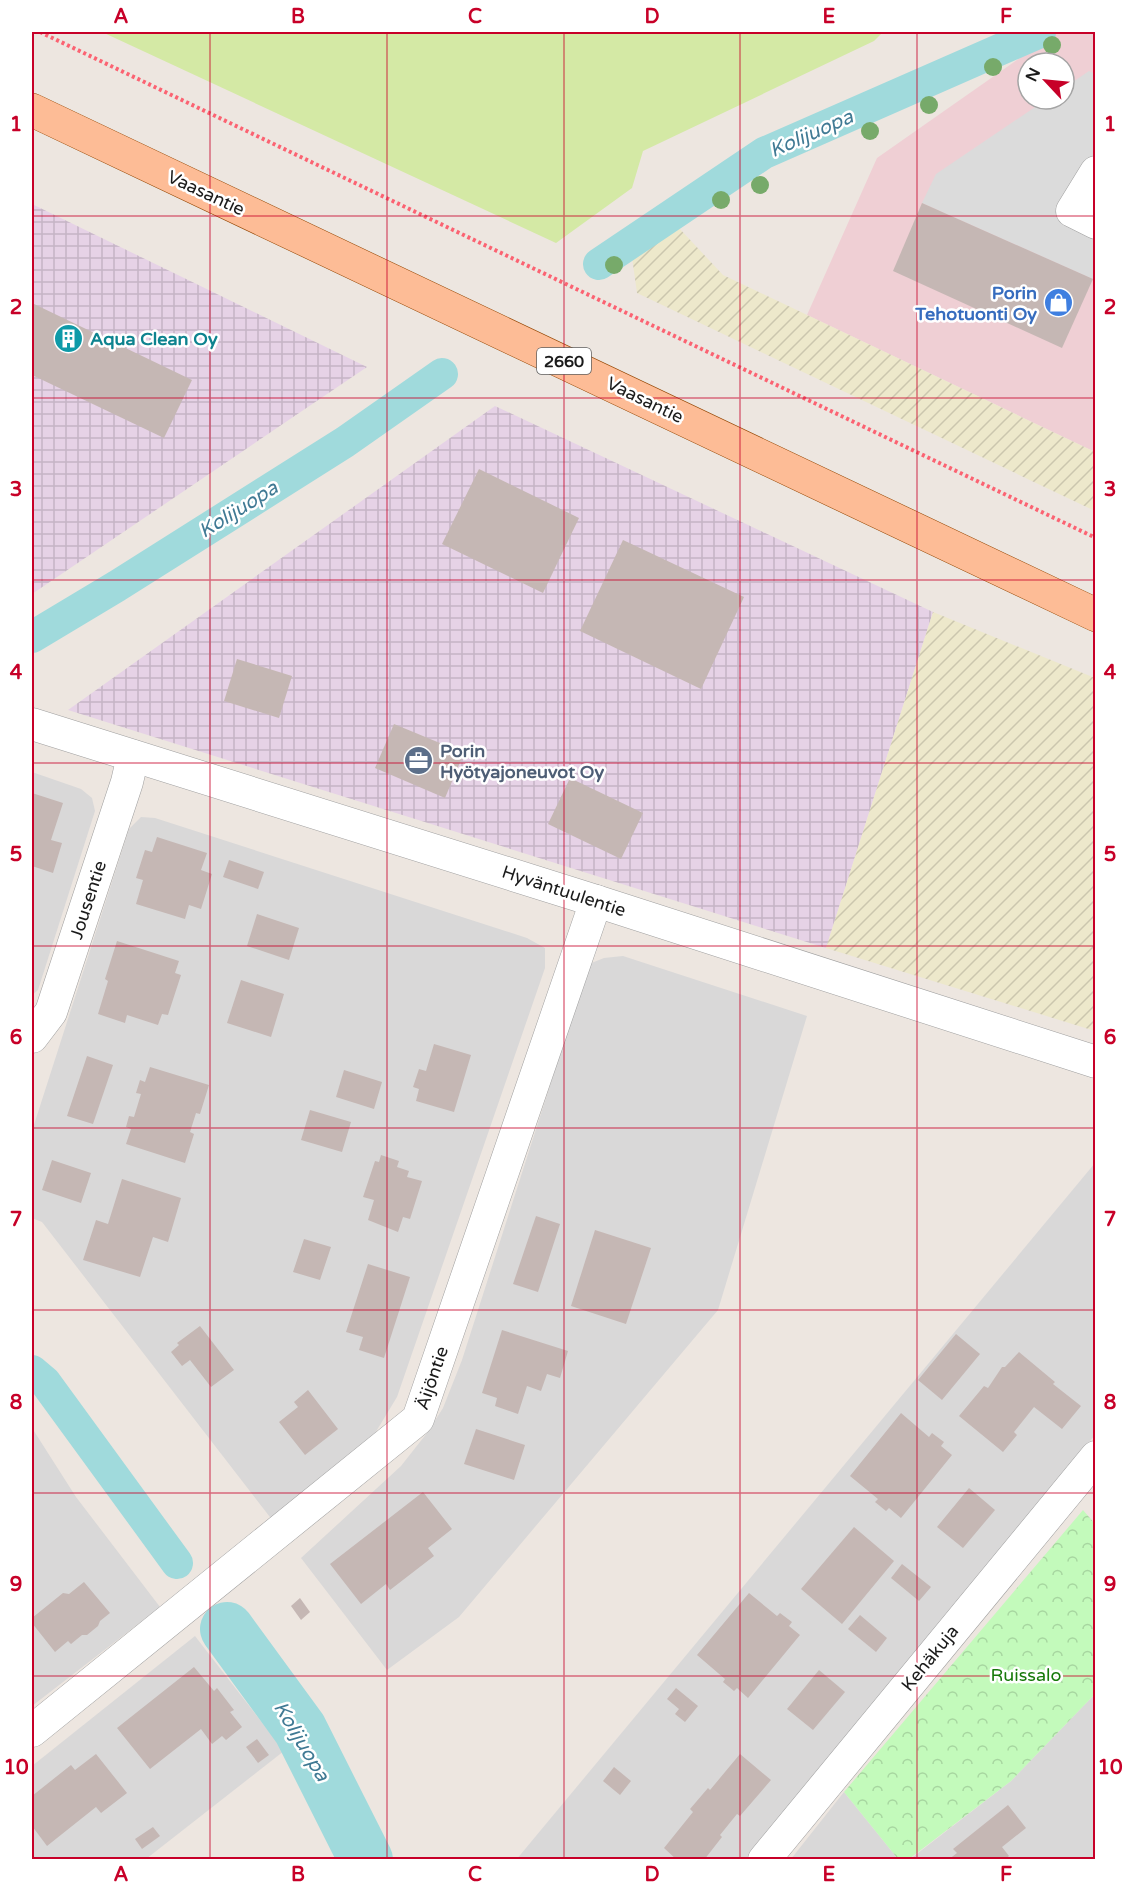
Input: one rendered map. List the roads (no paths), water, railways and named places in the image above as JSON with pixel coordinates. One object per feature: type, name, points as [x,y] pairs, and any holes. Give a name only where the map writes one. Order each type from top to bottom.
[{"type":"main road","name":"Vaasantie","points":[[32,110],[1095,615]]},
{"type":"street","points":[[1095,172],[1072,211],[1095,223]]},
{"type":"street","name":"Hyväntuulentie","points":[[32,724],[596,901],[1095,1062]]},
{"type":"street","name":"Jousentie","points":[[32,1037],[51,1012],[128,782],[133,756]]},
{"type":"street","name":"Äijöntie","points":[[32,1731],[418,1419],[596,901]]},
{"type":"street","name":"Kehäkuja","points":[[764,1860],[1095,1457]]},
{"type":"waterway","name":"Kolijuopa","points":[[599,264],[764,153],[1040,32]]},
{"type":"waterway","name":"Kolijuopa","points":[[32,637],[345,442],[442,374]]},
{"type":"waterway","name":"Kolijuopa","points":[[32,1371],[45,1382],[177,1563]]},
{"type":"waterway","name":"Kolijuopa","points":[[227,1629],[300,1729],[366,1860]]},
{"type":"place","name":"Porin Tehotuonti Oy","points":[[1058,303]]},
{"type":"place","name":"Aqua Clean Oy","points":[[69,339]]},
{"type":"place","name":"Porin Hyötyajoneuvot Oy","points":[[419,761]]},
{"type":"park label","name":"Ruissalo","points":[[1026,1675]]}]
